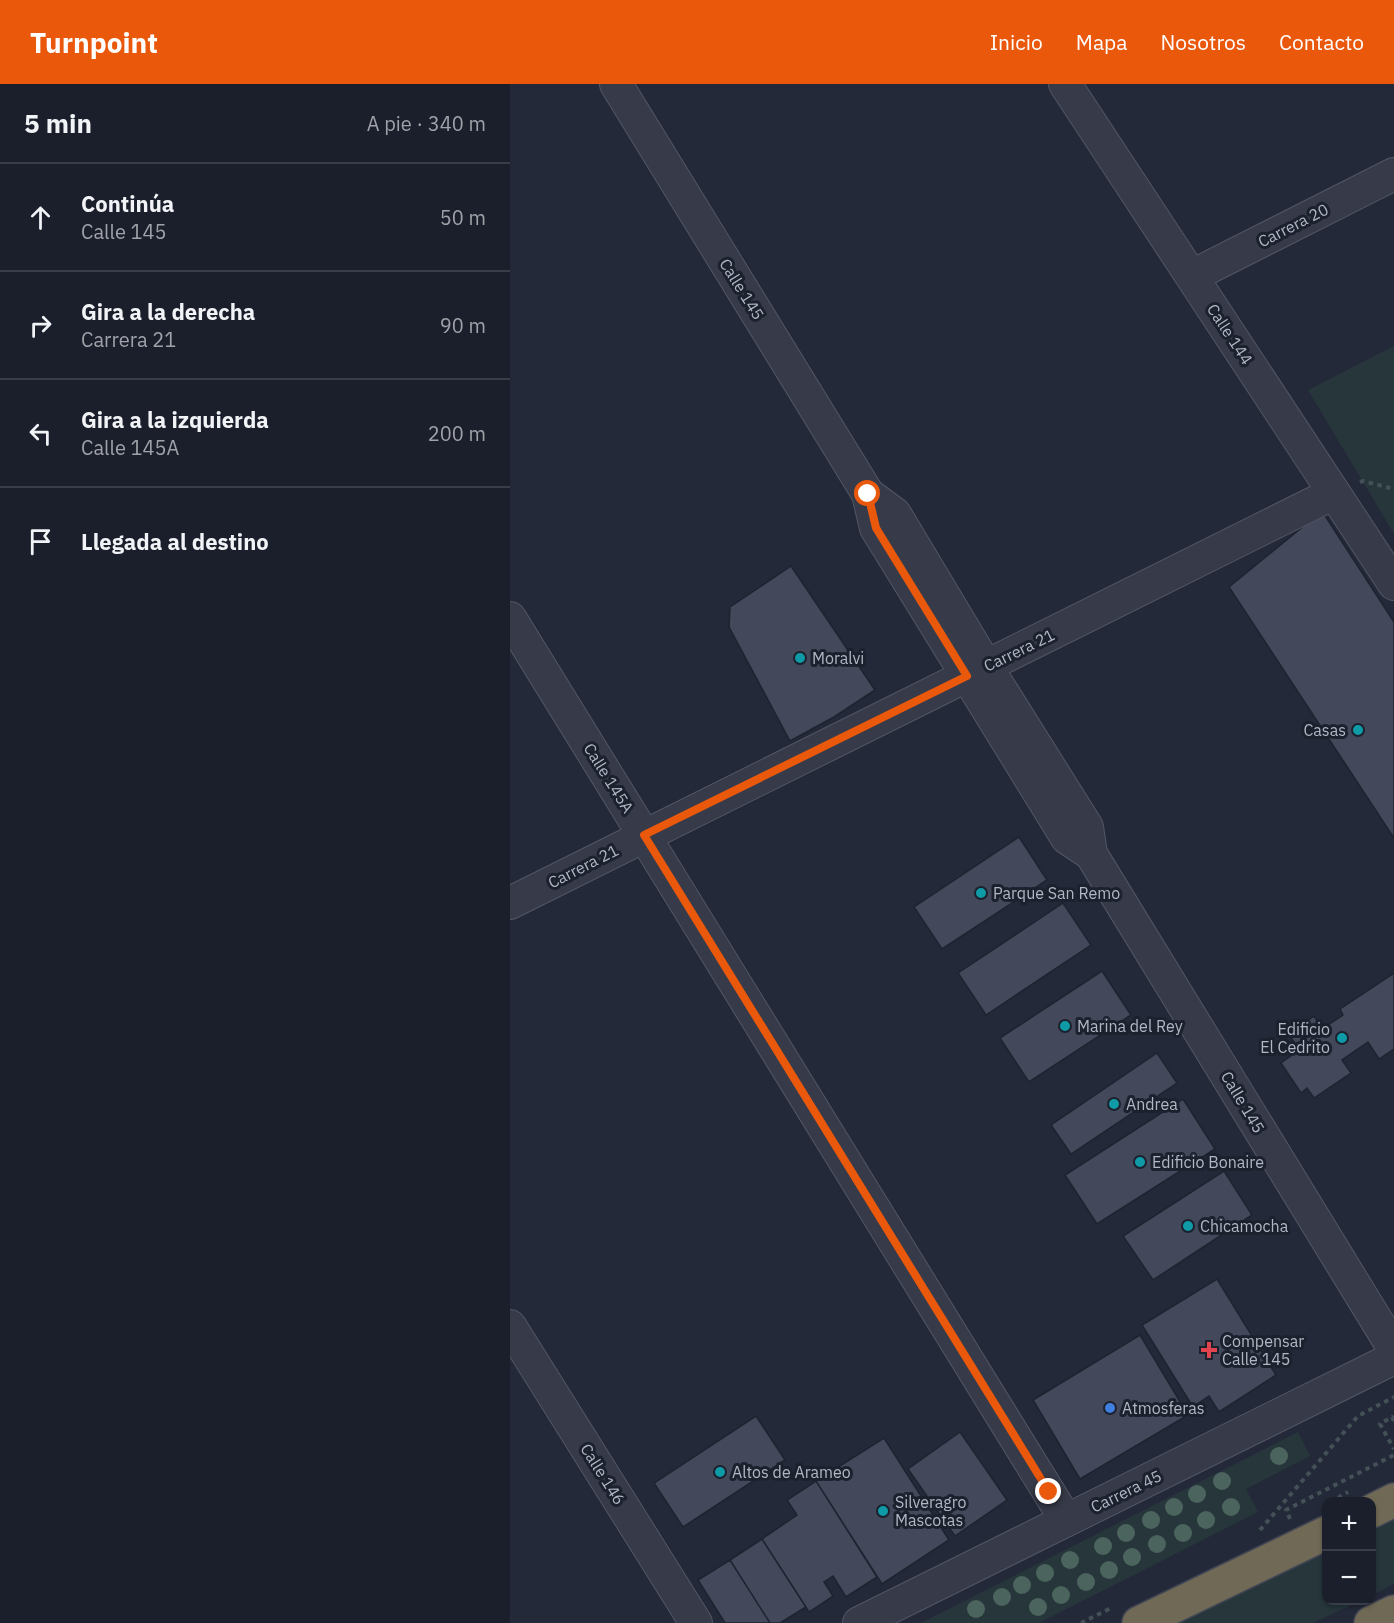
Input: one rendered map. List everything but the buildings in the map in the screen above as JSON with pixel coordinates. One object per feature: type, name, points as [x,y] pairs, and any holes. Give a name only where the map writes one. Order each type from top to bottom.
[{"type":"highway","points":[[1376,1509],[1394,1500]]},
{"type":"highway","points":[[1126,1615],[1313,1525]]},
{"type":"highway","points":[[1371,1623],[1394,1612]]},
{"type":"street","name":"Calle 145","points":[[616,84],[868,494],[876,528],[1087,827],[1091,855],[1391,1342]]},
{"type":"street","name":"Calle 144","points":[[1065,84],[1394,584]]},
{"type":"street","name":"Carrera 20","points":[[1192,276],[1394,174]]},
{"type":"street","name":"Carrera 21","points":[[510,903],[1334,493]]},
{"type":"street","name":"Calle 145A","points":[[510,618],[1066,1521]]},
{"type":"street","name":"Calle 146","points":[[510,1326],[696,1623]]},
{"type":"street","name":"Carrera 45","points":[[858,1623],[1066,1521],[1391,1342]]},
{"type":"path","points":[[1253,1538],[1359,1416],[1394,1397]]},
{"type":"path","points":[[1394,1421],[1392,1417],[1380,1424],[1394,1449]]},
{"type":"path","points":[[1313,1525],[1291,1521],[1286,1510],[1394,1455]]},
{"type":"path","points":[[1081,1623],[1126,1615]]},
{"type":"shaded area","points":[[1394,346],[1394,534],[1308,390]]},
{"type":"shaded area","points":[[1298,1432],[1310,1456],[1246,1489],[1258,1512],[1039,1623],[921,1623]]},
{"type":"shaded area","points":[[1394,1515],[1394,1584],[1376,1593],[1376,1551],[1376,1524]]},
{"type":"shaded area","points":[[1322,1550],[1322,1605],[1351,1605],[1313,1623],[1170,1623]]},
{"type":"place","name":"Moralvi","points":[[800,658]]},
{"type":"place","name":"Casas","points":[[1358,730]]},
{"type":"place","name":"Parque San Remo","points":[[981,893]]},
{"type":"place","name":"Marina del Rey","points":[[1065,1026]]},
{"type":"place","name":"Edificio El Cedrito","points":[[1342,1038]]},
{"type":"place","name":"Andrea","points":[[1114,1104]]},
{"type":"place","name":"Edificio Bonaire","points":[[1140,1162]]},
{"type":"place","name":"Chicamocha","points":[[1188,1226]]},
{"type":"place","name":"Compensar Calle 145","points":[[1209,1350]]},
{"type":"place","name":"Atmosferas","points":[[1110,1408]]},
{"type":"place","name":"Altos de Arameo","points":[[720,1472]]},
{"type":"place","name":"Silveragro Mascotas","points":[[883,1511]]},
{"type":"route","points":[[868,494],[876,528],[967,676],[644,835],[1049,1492]]}]
